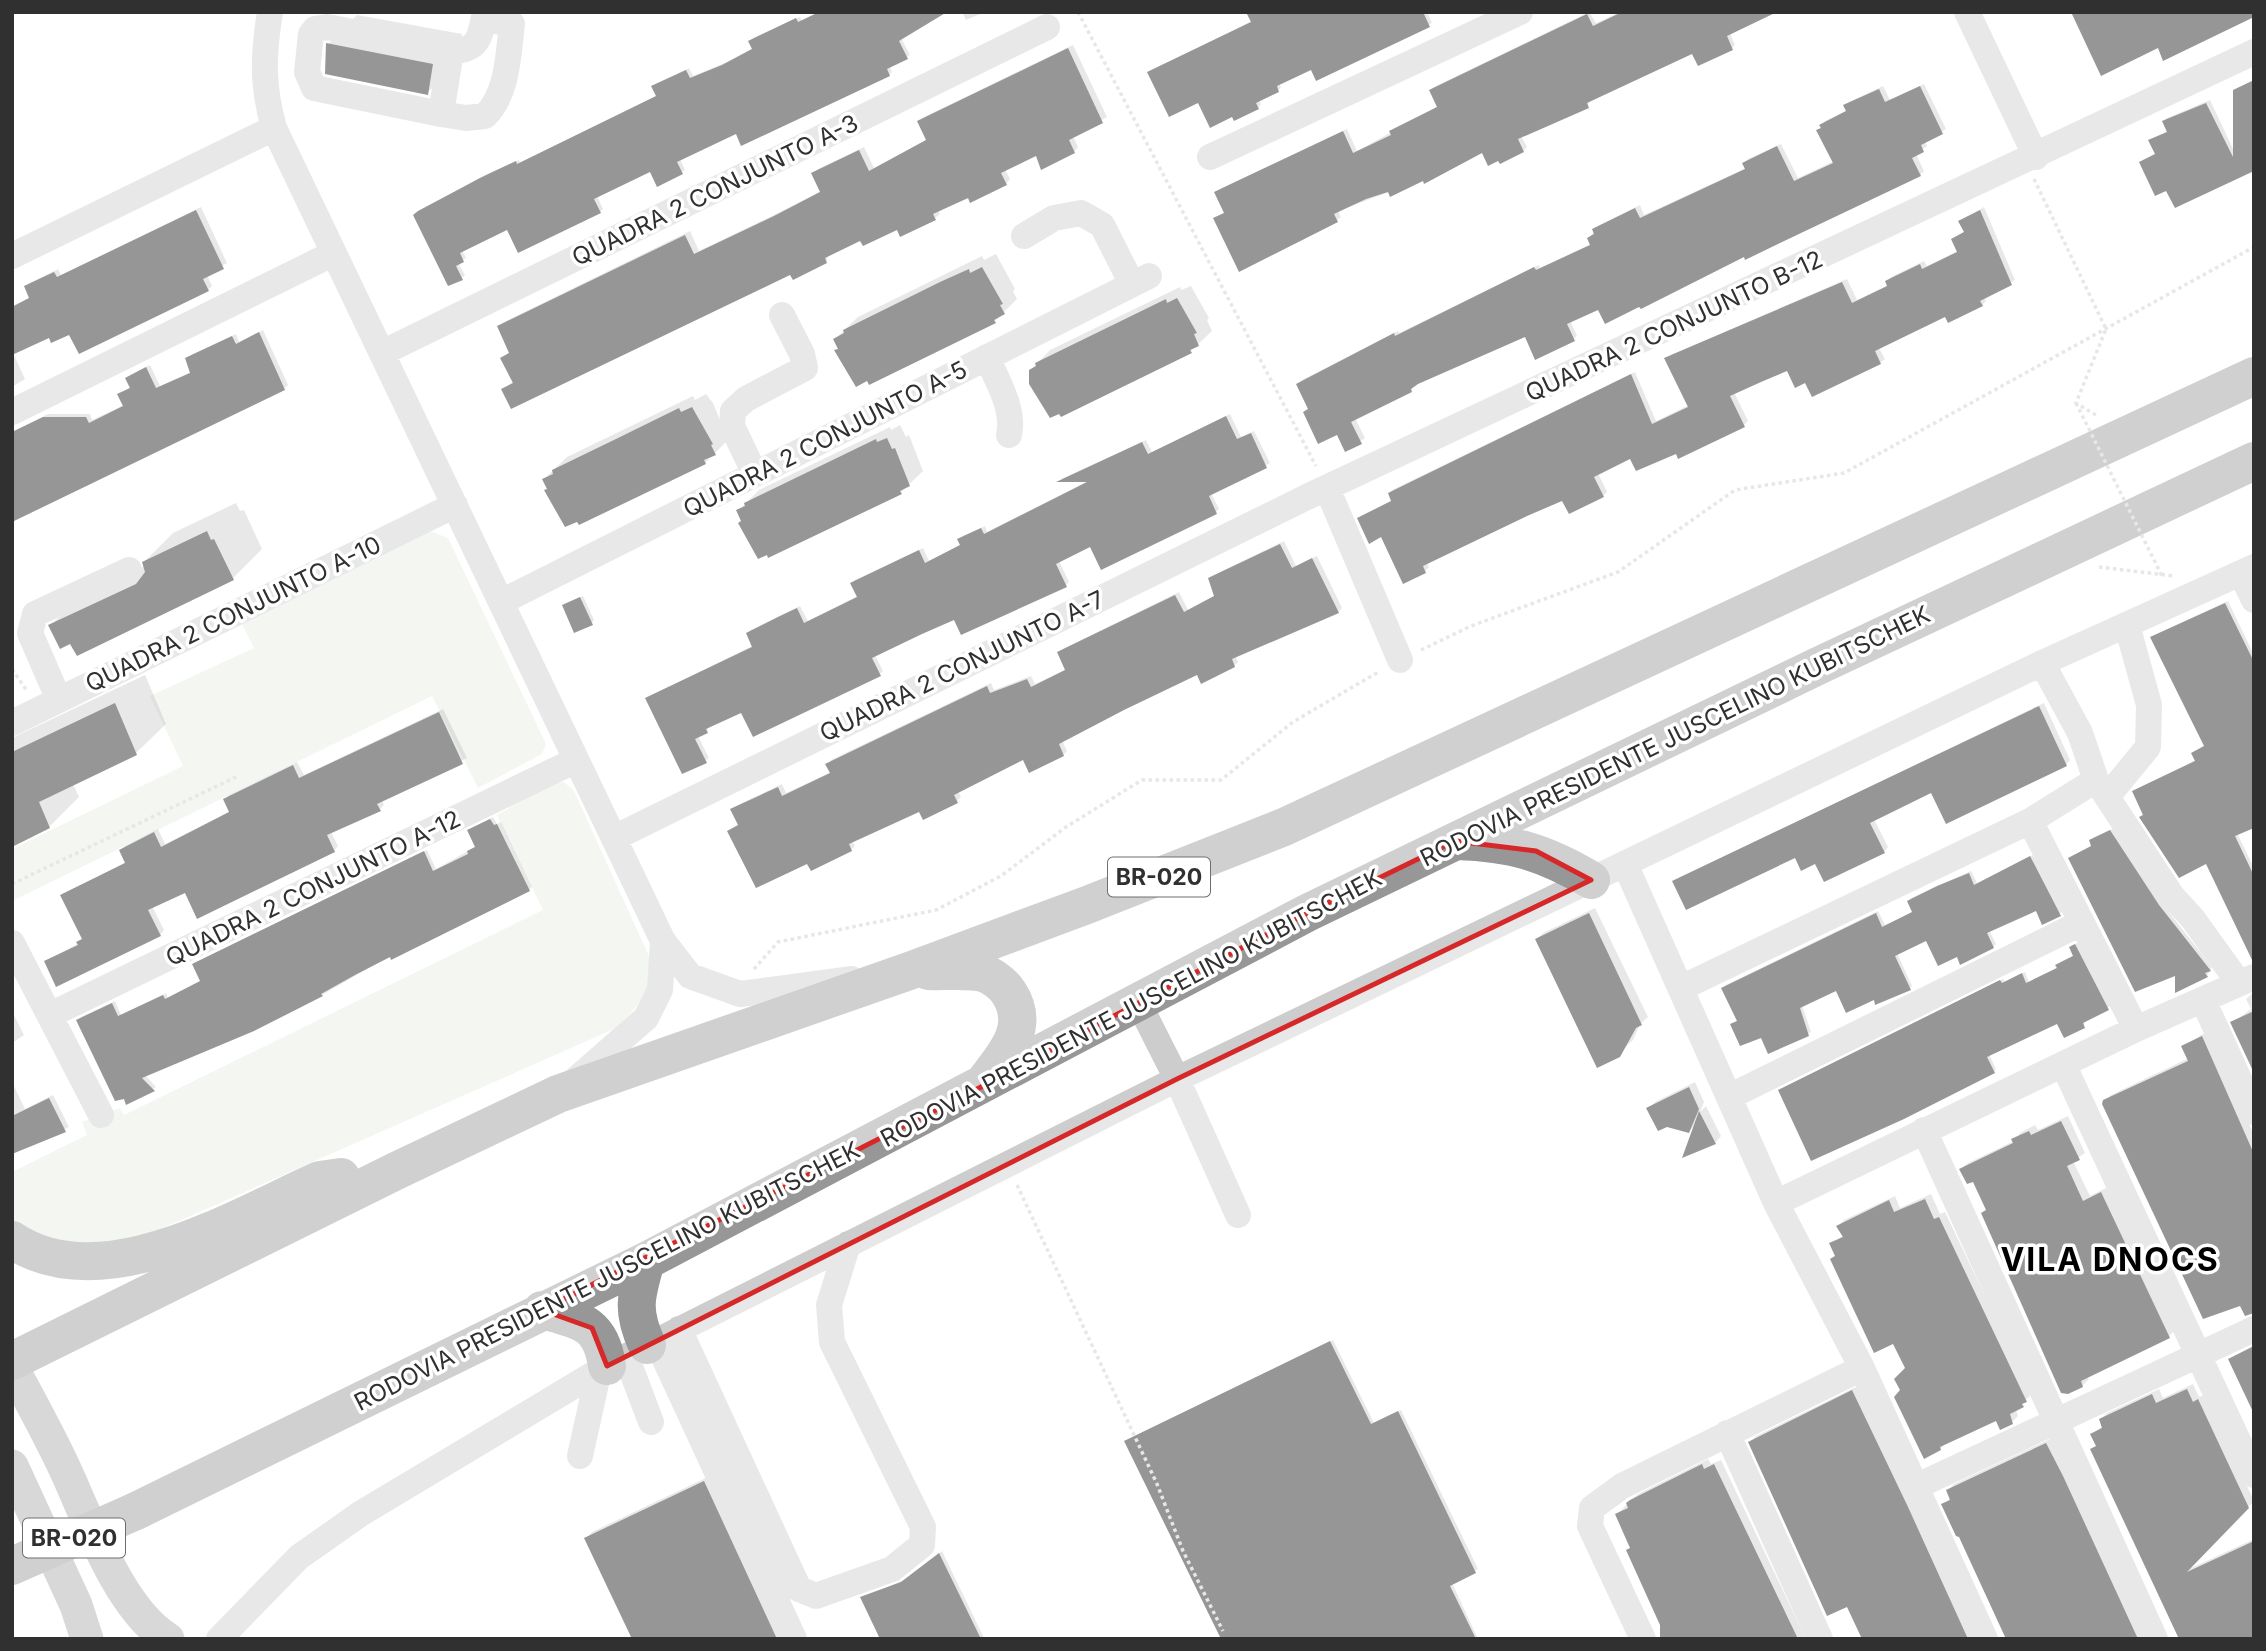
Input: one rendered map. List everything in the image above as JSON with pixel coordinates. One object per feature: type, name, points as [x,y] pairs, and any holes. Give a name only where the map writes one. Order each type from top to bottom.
[{"type":"highway","name":"BR-020","points":[[12,1361],[558,1094],[912,970],[1284,827],[2254,376]]},
{"type":"highway","name":"RODOVIA PRESIDENTE JUSCELINO KUBITSCHEK","points":[[12,1566],[136,1511],[646,1261],[1307,913],[2253,463]]},
{"type":"highway","points":[[1455,841],[1501,843],[1536,851],[1591,880]]},
{"type":"highway","points":[[912,970],[983,974],[1007,990],[1016,1004],[1018,1028],[1009,1050],[979,1088]]},
{"type":"highway","points":[[12,1240],[29,1252],[56,1259],[84,1263],[117,1261],[158,1251],[320,1180],[398,1170]]},
{"type":"highway","points":[[542,1310],[581,1320],[592,1328],[600,1339],[636,1351],[635,1308],[646,1261]]},
{"type":"main road","points":[[12,1367],[47,1431],[119,1583],[152,1628],[168,1639]]},
{"type":"main road","points":[[12,1466],[76,1605],[87,1639]]},
{"type":"main road","points":[[119,1583],[132,1639]]},
{"type":"street","points":[[270,12],[264,49],[264,92],[274,128],[663,941],[690,976],[740,994],[912,970]]},
{"type":"street","points":[[1210,158],[1520,12]]},
{"type":"street","points":[[1967,12],[2031,159]]},
{"type":"street","points":[[484,15],[512,24],[496,105],[485,116],[466,118],[441,114],[314,88],[307,72],[311,34],[315,29],[327,27],[451,51],[466,51],[475,46],[484,15]]},
{"type":"street","name":"QUADRA 2 CONJUNTO A-3","points":[[382,353],[1047,27]]},
{"type":"street","points":[[441,114],[451,51]]},
{"type":"street","name":"QUADRA 2 CONJUNTO B-12","points":[[1319,491],[2254,52]]},
{"type":"street","points":[[12,256],[274,128]]},
{"type":"street","name":"QUADRA 2 CONJUNTO A-5","points":[[501,602],[1140,280],[1102,225],[1081,213],[1054,219],[1024,236]]},
{"type":"street","points":[[12,412],[334,253]]},
{"type":"street","points":[[755,474],[732,426],[733,411],[746,399],[805,368],[802,354],[782,315]]},
{"type":"street","points":[[987,357],[1007,405],[1012,423],[1009,435]]},
{"type":"street","points":[[1319,491],[1400,660]]},
{"type":"street","name":"QUADRA 2 CONJUNTO A-7","points":[[614,838],[1319,491]]},
{"type":"street","name":"QUADRA 2 CONJUNTO A-10","points":[[12,723],[454,505]]},
{"type":"street","points":[[59,700],[30,633],[35,614],[128,570]]},
{"type":"street","points":[[219,1639],[299,1557],[360,1514],[636,1351],[1177,1079],[2042,663],[2247,570],[2254,600]]},
{"type":"street","points":[[1681,988],[2101,788],[2148,747],[2149,705],[2127,625]]},
{"type":"street","points":[[1776,1203],[2136,1029],[2247,980],[2172,896],[2101,788],[2080,733],[2042,663]]},
{"type":"street","name":"QUADRA 2 CONJUNTO A-12","points":[[50,1015],[576,760]]},
{"type":"street","points":[[2030,821],[2136,1029]]},
{"type":"street","points":[[1625,864],[1776,1203],[1862,1368],[1985,1639]]},
{"type":"street","points":[[1729,1097],[2081,923]]},
{"type":"street","points":[[558,1094],[646,1018],[660,990],[663,941]]},
{"type":"street","points":[[12,943],[101,1115]]},
{"type":"street","points":[[2203,1000],[2254,1112]]},
{"type":"street","points":[[1138,1002],[1177,1079],[1238,1215]]},
{"type":"street","points":[[2063,1064],[2196,1356],[2254,1475]]},
{"type":"street","points":[[1924,1130],[2054,1422],[2155,1639]]},
{"type":"street","points":[[636,1351],[799,1589],[816,1596],[892,1569],[922,1545],[923,1527],[832,1342],[829,1305],[848,1244]]},
{"type":"street","points":[[1915,1486],[2254,1329]]},
{"type":"street","points":[[636,1351],[651,1422]]},
{"type":"street","points":[[580,1456],[636,1351]]},
{"type":"street","points":[[636,1351],[794,1639]]},
{"type":"street","points":[[1643,1639],[1590,1527],[1592,1508],[1622,1486],[1862,1368]]},
{"type":"street","points":[[1727,1433],[1820,1639]]},
{"type":"path","points":[[1078,12],[1319,491]]},
{"type":"path","points":[[2031,159],[2106,330]]},
{"type":"path","points":[[2162,576],[2076,403],[2106,330],[2254,247]]},
{"type":"path","points":[[2097,567],[2175,576]]},
{"type":"path","points":[[12,884],[238,776]]},
{"type":"path","points":[[1007,1164],[1157,1484],[1183,1551],[1223,1631]]},
{"type":"highlighted area","points":[[1455,841],[1536,851],[1591,880],[1177,1079],[607,1366],[592,1328],[542,1310],[979,1088],[1307,913]]},
{"type":"shaded area","points":[[430,531],[448,538],[546,744],[542,754],[478,788],[432,696],[12,901],[12,849],[183,766],[150,696],[254,648],[241,622]]},
{"type":"shaded area","points":[[564,782],[574,791],[649,956],[650,978],[647,988],[637,1006],[614,1029],[104,1254],[12,1227],[12,1172],[87,1135],[82,1122],[120,1108],[124,1115],[543,910],[497,815],[552,783]]},
{"type":"building","points":[[819,12],[947,12],[899,41],[908,59],[887,69],[890,76],[741,146],[736,134],[677,162],[683,174],[657,187],[650,172],[594,199],[601,213],[518,253],[507,230],[460,253],[464,262],[456,266],[463,280],[448,286],[413,215],[418,211],[480,178],[516,161],[517,164],[656,96],[651,86],[686,70],[690,78],[722,65],[752,49],[748,41],[796,18],[798,22]]},
{"type":"building","points":[[1246,12],[1423,12],[1430,27],[1316,81],[1311,70],[1277,86],[1279,92],[1256,103],[1259,109],[1234,121],[1232,117],[1210,128],[1198,103],[1169,117],[1147,72],[1251,22]]},
{"type":"building","points":[[1622,12],[1777,12],[1727,36],[1733,50],[1698,66],[1692,54],[1587,103],[1589,108],[1518,139],[1524,152],[1500,164],[1498,161],[1488,166],[1482,153],[1424,184],[1423,181],[1390,197],[1388,192],[1366,199],[1334,214],[1338,222],[1239,272],[1213,218],[1224,213],[1214,192],[1343,131],[1353,153],[1391,135],[1389,131],[1437,107],[1429,90],[1587,14],[1593,26]]},
{"type":"building","points":[[2071,12],[2254,12],[2254,17],[2163,61],[2158,48],[2101,76]]},
{"type":"building","points":[[326,43],[433,64],[428,95],[325,74]]},
{"type":"building","points":[[1068,48],[1103,123],[1069,140],[1075,153],[1041,170],[1036,156],[1001,173],[1007,185],[970,203],[968,198],[933,214],[936,220],[900,237],[897,230],[863,246],[860,241],[825,258],[827,263],[793,280],[790,275],[511,409],[501,389],[513,383],[500,358],[509,353],[497,326],[685,235],[694,254],[774,216],[820,192],[811,173],[859,150],[869,171],[926,140],[917,121]]},
{"type":"building","points":[[2254,80],[2254,171],[2175,208],[2166,191],[2155,196],[2139,162],[2155,154],[2148,140],[2167,132],[2162,121],[2206,103],[2233,157],[2233,90]]},
{"type":"building","points":[[1920,86],[1943,134],[1921,145],[1924,152],[1912,158],[1921,176],[1745,260],[1744,257],[1641,309],[1639,307],[1605,324],[1598,310],[1567,324],[1575,341],[1535,360],[1525,337],[1418,384],[1411,389],[1412,392],[1351,422],[1362,444],[1345,452],[1337,435],[1318,444],[1303,412],[1308,409],[1296,384],[1394,333],[1395,336],[1534,267],[1536,270],[1590,245],[1587,238],[1594,234],[1592,229],[1635,208],[1640,218],[1745,169],[1742,163],[1777,146],[1794,181],[1833,163],[1816,130],[1821,128],[1819,125],[1846,111],[1843,105],[1879,89],[1885,102]]},
{"type":"building","points":[[196,210],[224,269],[203,279],[209,291],[79,354],[69,335],[51,343],[49,338],[12,355],[12,307],[29,298],[24,286],[54,272],[57,277]]},
{"type":"building","points":[[1980,210],[2012,285],[1980,301],[1983,306],[1948,323],[1945,317],[1875,351],[1881,364],[1812,397],[1805,383],[1795,388],[1787,371],[1730,396],[1745,427],[1678,459],[1676,454],[1636,471],[1630,459],[1594,477],[1604,497],[1569,514],[1562,501],[1527,516],[1423,566],[1426,573],[1403,584],[1381,537],[1369,544],[1357,518],[1391,501],[1388,493],[1631,374],[1652,424],[1688,407],[1664,358],[1842,282],[1852,303],[1887,286],[1885,281],[1920,264],[1922,269],[1957,252],[1951,239],[1964,232],[1958,221]]},
{"type":"building","points":[[982,267],[1003,304],[1000,305],[1005,314],[994,320],[996,323],[869,385],[867,381],[856,387],[834,350],[838,349],[833,339],[844,333],[843,330],[940,282],[969,269],[970,273]]},
{"type":"building","points":[[1177,298],[1197,333],[1194,334],[1199,346],[1190,350],[1192,353],[1061,417],[1059,414],[1050,418],[1029,384],[1029,370],[1036,366],[1035,363],[1166,299],[1167,303]]},
{"type":"building","points":[[259,332],[285,390],[12,522],[12,432],[43,417],[86,417],[89,423],[123,406],[117,394],[130,388],[125,378],[146,367],[156,388],[190,373],[185,358],[232,336],[236,344]]},
{"type":"building","points":[[692,407],[713,444],[711,445],[716,455],[704,460],[706,464],[579,525],[577,522],[565,527],[544,490],[547,489],[542,479],[553,474],[552,470],[679,408],[681,412]]},
{"type":"building","points":[[1226,416],[1237,439],[1251,433],[1267,468],[1209,496],[1217,514],[1101,570],[1090,547],[1056,564],[1067,587],[961,635],[954,620],[922,634],[872,658],[881,676],[753,737],[741,713],[706,729],[708,733],[695,739],[707,763],[682,774],[645,698],[752,647],[746,633],[780,616],[797,608],[804,623],[857,597],[850,583],[919,550],[925,563],[960,545],[957,539],[981,528],[984,534],[1087,482],[1056,482],[1142,442],[1148,454]]},
{"type":"building","points":[[887,438],[892,449],[895,448],[910,486],[900,491],[902,494],[768,558],[767,555],[758,559],[738,523],[741,521],[736,510],[745,506],[744,503],[876,439],[877,442]]},
{"type":"building","points":[[207,531],[211,540],[214,539],[234,580],[77,656],[70,644],[60,649],[48,625],[136,584],[145,572],[142,562]]},
{"type":"building","points":[[1280,544],[1292,568],[1312,558],[1339,613],[1232,659],[1235,667],[1201,684],[1197,675],[1124,710],[1059,744],[1064,756],[1029,773],[1023,760],[954,795],[958,803],[923,820],[919,812],[849,844],[852,851],[811,871],[807,864],[756,888],[727,831],[738,825],[730,809],[778,787],[782,796],[830,773],[825,764],[987,686],[990,693],[1027,679],[1031,687],[1065,670],[1057,652],[1175,595],[1184,612],[1214,596],[1208,578]]},
{"type":"building","points":[[580,597],[593,625],[574,633],[562,605]]},
{"type":"building","points":[[2225,603],[2254,662],[2254,828],[2235,836],[2254,876],[2253,962],[2206,864],[2179,878],[2139,817],[2143,815],[2132,791],[2195,761],[2191,753],[2204,746],[2150,637]]},
{"type":"building","points":[[115,703],[137,755],[39,802],[50,828],[12,847],[12,752]]},
{"type":"building","points":[[2039,706],[2067,766],[1946,824],[1931,793],[1870,823],[1885,853],[1824,882],[1815,864],[1801,871],[1795,858],[1686,910],[1672,881]]},
{"type":"building","points":[[439,712],[463,764],[377,804],[381,811],[327,835],[335,852],[197,919],[185,893],[148,910],[161,936],[56,987],[44,961],[78,945],[76,942],[82,939],[60,895],[125,863],[119,850],[154,832],[161,847],[229,812],[223,799],[293,765],[299,778]]},
{"type":"building","points":[[490,819],[494,825],[497,824],[530,891],[391,960],[390,957],[321,994],[323,996],[254,1031],[142,1078],[155,1091],[126,1105],[124,1099],[115,1101],[76,1020],[112,1003],[118,1016],[163,995],[165,999],[200,981],[192,964],[424,851],[433,871],[468,854],[467,851],[475,847],[467,830]]},
{"type":"building","points":[[2110,830],[2159,905],[2211,971],[2205,973],[2208,977],[2175,993],[2175,976],[2135,992],[2068,858],[2091,846],[2089,840]]},
{"type":"building","points":[[2030,856],[2061,916],[2042,925],[2036,911],[1987,933],[1994,948],[1960,965],[1957,957],[1938,966],[1926,941],[1895,956],[1911,990],[1875,1005],[1874,1000],[1846,1013],[1836,991],[1800,1008],[1809,1036],[1768,1054],[1761,1038],[1740,1046],[1730,1024],[1737,1021],[1721,988],[1876,913],[1882,927],[1912,912],[1907,901],[1937,886],[1969,873],[1974,885]]},
{"type":"building","points":[[1589,913],[1642,1025],[1636,1028],[1620,1057],[1597,1068],[1535,939]]},
{"type":"building","points":[[2075,944],[2109,1010],[2083,1023],[2085,1028],[2064,1038],[2057,1024],[1987,1057],[1995,1073],[1904,1119],[1811,1161],[1778,1090],[2000,980],[2002,983],[2022,973],[2026,983],[2057,968],[2055,965],[2073,956],[2069,947]]},
{"type":"building","points":[[2254,1011],[2254,1073],[2230,1022]]},
{"type":"building","points":[[2202,1036],[2254,1154],[2254,1313],[2245,1316],[2240,1306],[2203,1319],[2102,1104],[2103,1100],[2188,1061],[2181,1046]]},
{"type":"building","points":[[1689,1087],[1699,1109],[1689,1133],[1667,1127],[1658,1131],[1646,1108]]},
{"type":"building","points":[[49,1098],[66,1132],[12,1154],[12,1116]]},
{"type":"building","points":[[1699,1111],[1716,1144],[1682,1158]]},
{"type":"building","points":[[2061,1121],[2080,1160],[2067,1166],[2083,1201],[2101,1192],[2170,1338],[2081,1381],[2083,1387],[2068,1394],[2061,1393],[1981,1213],[1986,1210],[1973,1182],[1967,1184],[1959,1169],[2013,1143],[2011,1139],[2029,1131],[2031,1135]]},
{"type":"building","points":[[1925,1199],[1934,1219],[1939,1217],[2027,1402],[2022,1404],[2024,1407],[2010,1414],[2013,1424],[2000,1430],[1996,1421],[1940,1447],[1941,1450],[1924,1459],[1894,1397],[1900,1390],[1894,1379],[1905,1368],[1893,1344],[1874,1353],[1830,1259],[1835,1256],[1829,1243],[1843,1237],[1836,1226],[1889,1200],[1894,1212]]},
{"type":"building","points":[[1330,1341],[1371,1424],[1398,1411],[1476,1573],[1450,1586],[1476,1639],[1221,1639],[1124,1441]]},
{"type":"building","points":[[2254,1346],[2254,1414],[2228,1359]]},
{"type":"building","points":[[2187,1389],[2193,1402],[2198,1399],[2249,1508],[2187,1572],[2254,1541],[2254,1639],[2179,1639],[2090,1449],[2096,1446],[2090,1434],[2102,1428],[2099,1419],[2152,1394],[2156,1403]]},
{"type":"building","points":[[1852,1390],[1968,1639],[1862,1639],[1847,1607],[1827,1616],[1748,1442]]},
{"type":"building","points":[[2046,1443],[2138,1639],[2006,1639],[1959,1537],[1956,1536],[1941,1504],[1950,1500],[1946,1490]]},
{"type":"building","points":[[1702,1464],[1704,1469],[1714,1464],[1798,1639],[1660,1639],[1660,1625],[1626,1550],[1630,1548],[1615,1514],[1628,1508],[1626,1503],[1630,1500]]},
{"type":"building","points":[[704,1481],[777,1639],[632,1639],[584,1538]]},
{"type":"building","points":[[939,1553],[981,1639],[880,1639],[860,1597],[901,1582]]},
{"type":"district","name":"VILA DNOCS","points":[[2110,1259]]}]
